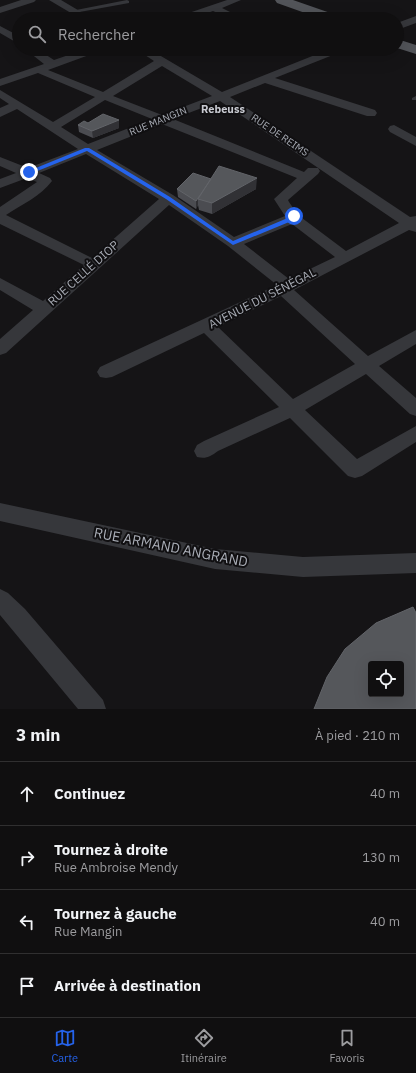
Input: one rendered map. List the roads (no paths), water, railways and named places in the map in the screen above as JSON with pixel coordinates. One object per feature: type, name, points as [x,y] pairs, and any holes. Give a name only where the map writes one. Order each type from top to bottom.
[{"type":"main road","points":[[281,0],[314,12]]},
{"type":"main road","points":[[404,46],[416,50]]},
{"type":"street","points":[[0,10],[31,0]]},
{"type":"street","points":[[54,0],[74,11]]},
{"type":"street","points":[[201,12],[236,0]]},
{"type":"street","points":[[213,8],[222,12]]},
{"type":"street","points":[[404,24],[416,20]]},
{"type":"street","points":[[0,29],[12,37]]},
{"type":"street","points":[[40,56],[53,65]]},
{"type":"street","points":[[0,83],[77,56]]},
{"type":"street","name":"RUE DE REIMS","points":[[154,56],[221,96],[414,224]]},
{"type":"street","name":"RUE MANGIN","points":[[0,184],[322,56]]},
{"type":"street","points":[[52,127],[163,61]]},
{"type":"street","points":[[39,70],[105,95],[306,177]]},
{"type":"street","points":[[265,79],[371,113]]},
{"type":"street","points":[[0,93],[87,149],[168,198],[233,243],[286,287],[416,409]]},
{"type":"street","points":[[0,113],[18,104]]},
{"type":"street","points":[[394,129],[416,142]]},
{"type":"street","points":[[0,161],[43,179],[44,184],[0,213]]},
{"type":"street","points":[[322,163],[281,199],[294,218],[345,257]]},
{"type":"street","name":"RUE CELLÉ DIOP","points":[[3,342],[44,309],[168,198]]},
{"type":"street","points":[[0,218],[93,264]]},
{"type":"street","points":[[233,243],[294,218]]},
{"type":"street","name":"AVENUE DU SÉNÉGAL","points":[[106,372],[206,326],[414,224]]},
{"type":"street","points":[[0,284],[44,309]]},
{"type":"street","points":[[206,326],[355,470],[416,433]]},
{"type":"street","points":[[204,451],[211,446],[291,409],[416,336]]},
{"type":"street","name":"RUE ARMAND ANGRAND","points":[[0,512],[215,559],[303,567],[416,564]]},
{"type":"street","points":[[0,600],[22,623],[94,709]]},
{"type":"lane","points":[[74,11],[127,2]]},
{"type":"district","name":"Rebeuss","points":[[223,109]]}]
